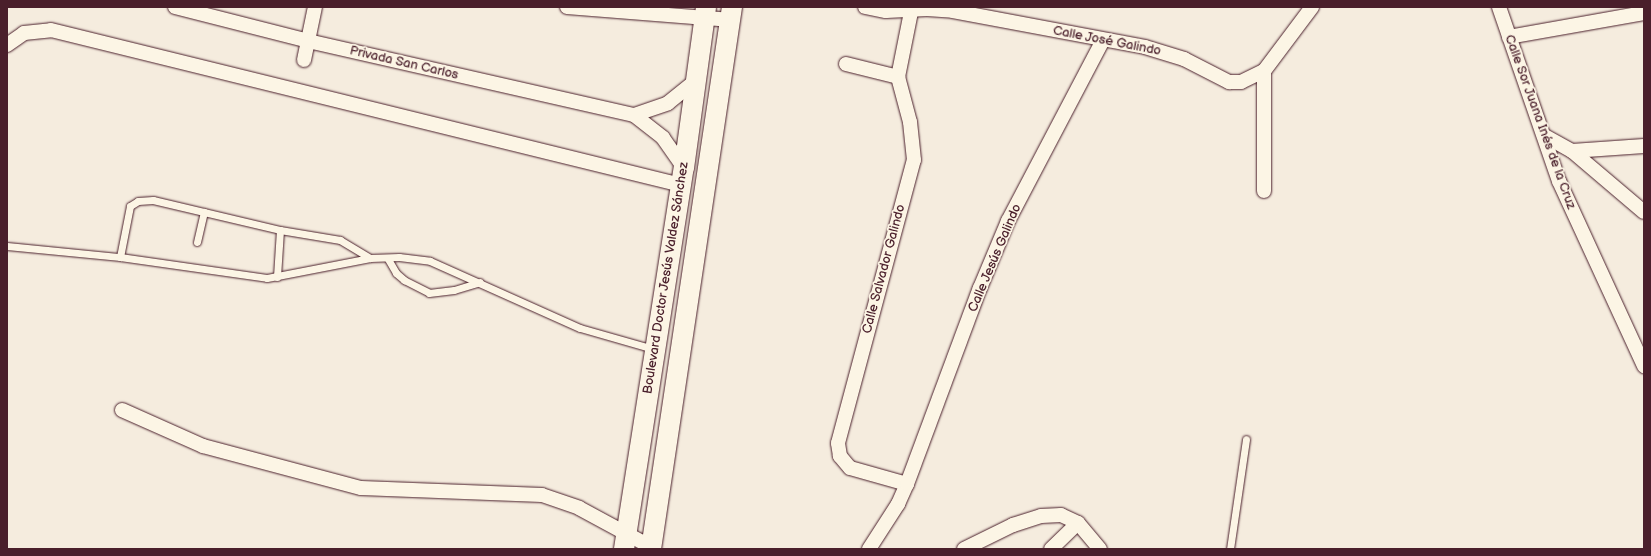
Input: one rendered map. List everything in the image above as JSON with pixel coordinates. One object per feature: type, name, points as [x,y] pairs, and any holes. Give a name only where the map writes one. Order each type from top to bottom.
[{"type":"main road","name":"Boulevard Doctor Jesús Valdez Sánchez","points":[[625,542],[654,350],[683,176],[706,12]]},
{"type":"main road","name":"Boulevard Doctor Jesús Valdez Sánchez","points":[[651,548],[732,13]]},
{"type":"street","name":"Privada San Carlos","points":[[175,7],[308,41],[634,115],[663,138],[683,176]]},
{"type":"street","points":[[304,60],[315,7]]},
{"type":"street","points":[[567,7],[732,13]]},
{"type":"street","name":"Calle José Galindo","points":[[865,7],[886,11],[912,8],[953,11],[1104,40],[1162,52],[1229,82],[1248,81],[1264,71],[1312,7]]},
{"type":"street","name":"Calle Sor Juana Inés de la Cruz","points":[[1499,7],[1545,136],[1559,181],[1644,366]]},
{"type":"street","name":"Calle Salvador Galindo","points":[[907,484],[850,468],[840,456],[838,443],[914,160],[910,122],[898,77],[912,8]]},
{"type":"street","points":[[1509,37],[1644,13]]},
{"type":"street","points":[[7,45],[24,33],[51,30],[683,176]]},
{"type":"street","name":"Calle Jesús Galindo","points":[[869,549],[898,504],[907,484],[994,252],[1104,40]]},
{"type":"street","points":[[846,64],[898,77]]},
{"type":"street","points":[[1264,71],[1264,191]]},
{"type":"street","points":[[634,115],[668,103],[696,80]]},
{"type":"street","points":[[1545,136],[1572,151],[1644,212]]},
{"type":"street","points":[[1572,151],[1644,146]]},
{"type":"street","points":[[122,410],[203,446],[361,488],[542,495],[580,508],[625,542],[651,548]]},
{"type":"street","points":[[964,549],[1013,525],[1041,516],[1061,515],[1078,523],[1100,549]]},
{"type":"street","points":[[1051,549],[1078,523]]},
{"type":"lane","points":[[120,257],[129,210],[133,204],[153,200],[280,230],[340,240],[370,258]]},
{"type":"lane","points":[[197,242],[204,212]]},
{"type":"lane","points":[[277,277],[280,230]]},
{"type":"lane","points":[[7,246],[120,257],[254,278],[277,277],[370,258],[399,257],[430,261],[480,282],[580,328],[654,350]]},
{"type":"lane","points":[[388,258],[400,276],[429,293],[454,290],[480,282]]},
{"type":"lane","points":[[1230,549],[1246,439]]}]
